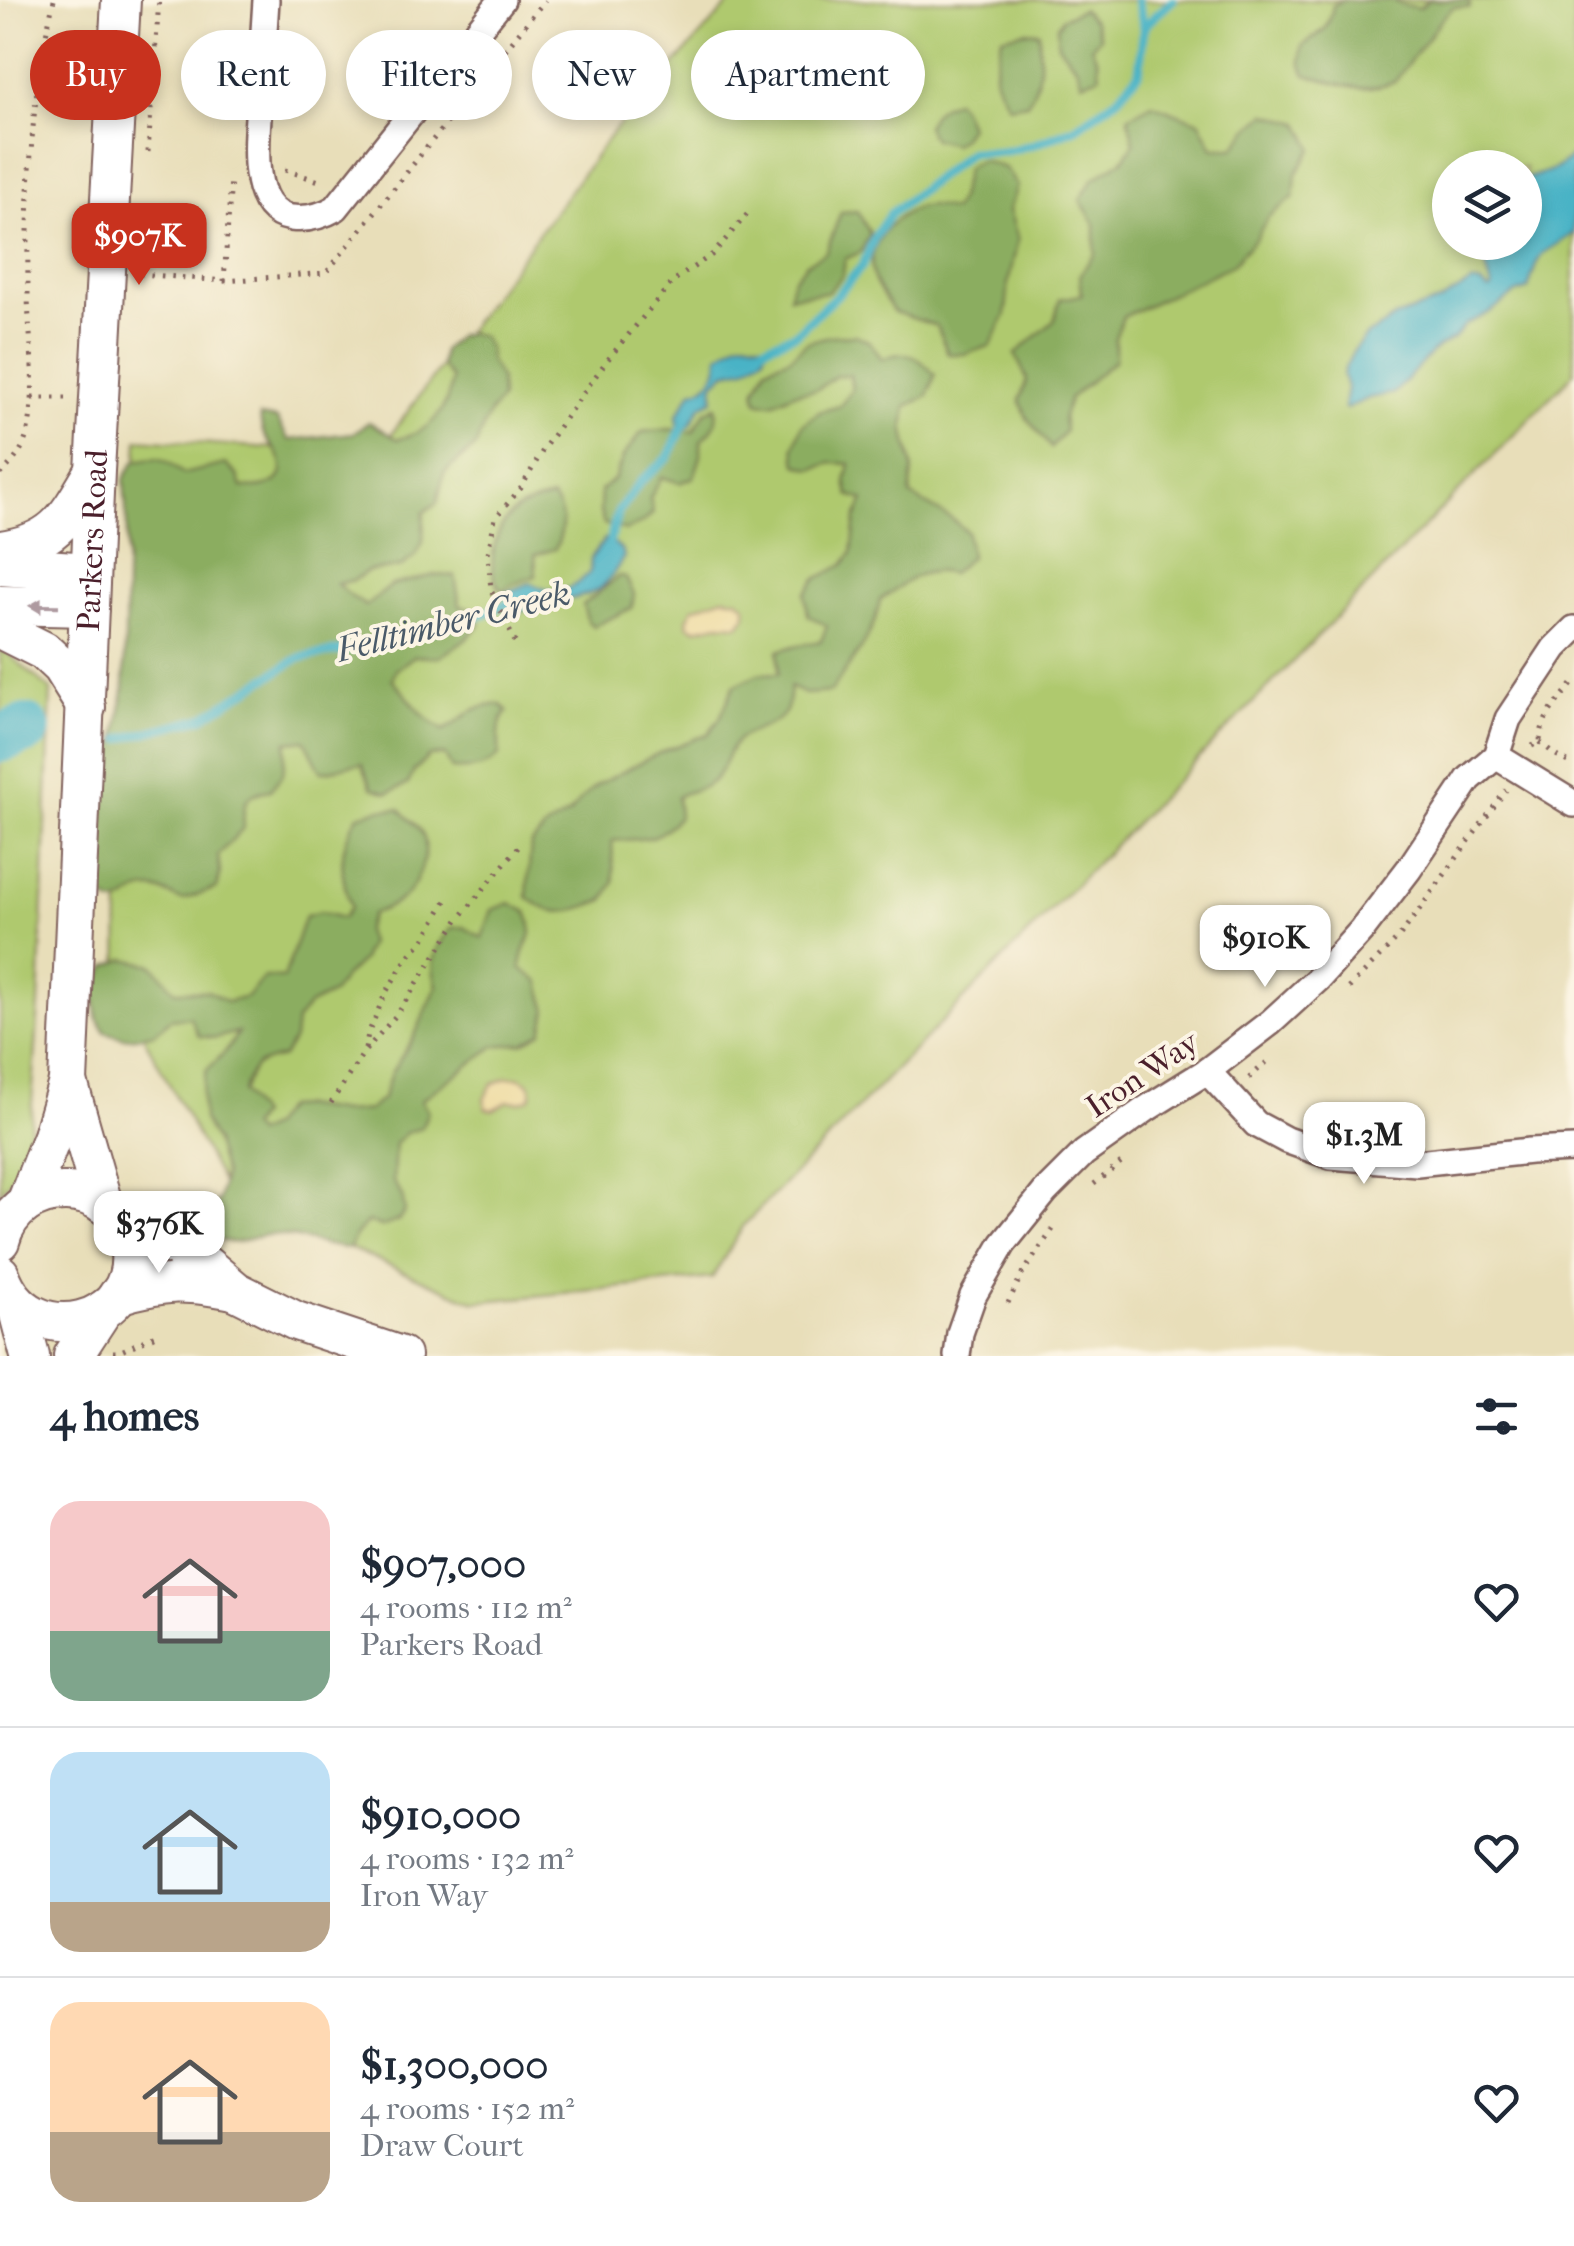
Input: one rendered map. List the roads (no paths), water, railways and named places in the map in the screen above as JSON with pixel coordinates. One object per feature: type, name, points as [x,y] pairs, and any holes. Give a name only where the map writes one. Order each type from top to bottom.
[{"type":"main road","name":"Parkers Road","points":[[0,1241],[12,1216],[26,1203],[68,1082],[120,0]]},
{"type":"main road","points":[[0,550],[34,543],[60,525],[95,471]]},
{"type":"main road","points":[[0,566],[90,589]]},
{"type":"main road","points":[[0,605],[90,589]]},
{"type":"main road","points":[[0,629],[44,652],[61,667],[86,708]]},
{"type":"main road","name":"Parkers Road","points":[[68,1082],[109,1209],[124,1228],[129,1245],[126,1280],[111,1303]]},
{"type":"main road","points":[[26,1203],[44,1194],[84,1194],[197,1258],[236,1290],[296,1321],[401,1356]]},
{"type":"main road","points":[[8,1288],[35,1317],[58,1323],[82,1321],[111,1303],[160,1284],[191,1282],[236,1290]]},
{"type":"main road","points":[[8,1288],[30,1356]]},
{"type":"main road","points":[[72,1356],[111,1303]]},
{"type":"street","points":[[266,0],[258,170],[265,198],[282,216],[305,219],[336,208],[502,0]]},
{"type":"street","name":"Iron Way","points":[[956,1356],[973,1296],[1003,1244],[1045,1192],[1084,1153],[1207,1071],[1271,1022],[1318,979],[1409,869],[1469,779],[1496,756],[1508,719],[1556,648],[1574,629]]},
{"type":"street","points":[[1496,756],[1574,804]]},
{"type":"street","points":[[1207,1071],[1256,1124],[1330,1156],[1417,1163],[1574,1149]]},
{"type":"water","points":[[1574,155],[1574,233],[1542,254],[1542,174]]},
{"type":"water","points":[[1485,260],[1538,260],[1528,289],[1465,325],[1455,337],[1434,350],[1394,393],[1369,398],[1346,409],[1343,375],[1353,352],[1366,336],[1398,316],[1441,301],[1472,282],[1488,290],[1492,288]]},
{"type":"water","points":[[745,340],[761,343],[766,348],[764,356],[746,368],[726,372],[714,383],[713,400],[701,406],[689,427],[679,429],[677,416],[692,391],[704,387],[712,378],[719,355]]},
{"type":"water","points":[[605,539],[617,545],[624,557],[598,590],[532,606],[514,617],[506,592],[530,583],[547,590],[569,588],[590,572],[591,558]]},
{"type":"waterway","points":[[1137,0],[1144,26]]},
{"type":"waterway","name":"Felltimber Creek","points":[[758,349],[795,334],[863,265],[890,214],[970,152],[1003,152],[1035,144],[1075,128],[1118,98],[1139,72],[1144,26],[1173,0]]},
{"type":"waterway","name":"Felltimber Creek","points":[[607,550],[618,512],[641,481],[668,458],[685,422]]},
{"type":"waterway","name":"Felltimber Creek","points":[[121,739],[202,718],[299,658],[391,642],[486,613],[517,599]]},
{"type":"waterway","name":"Felltimber Creek","points":[[0,738],[26,729]]}]
